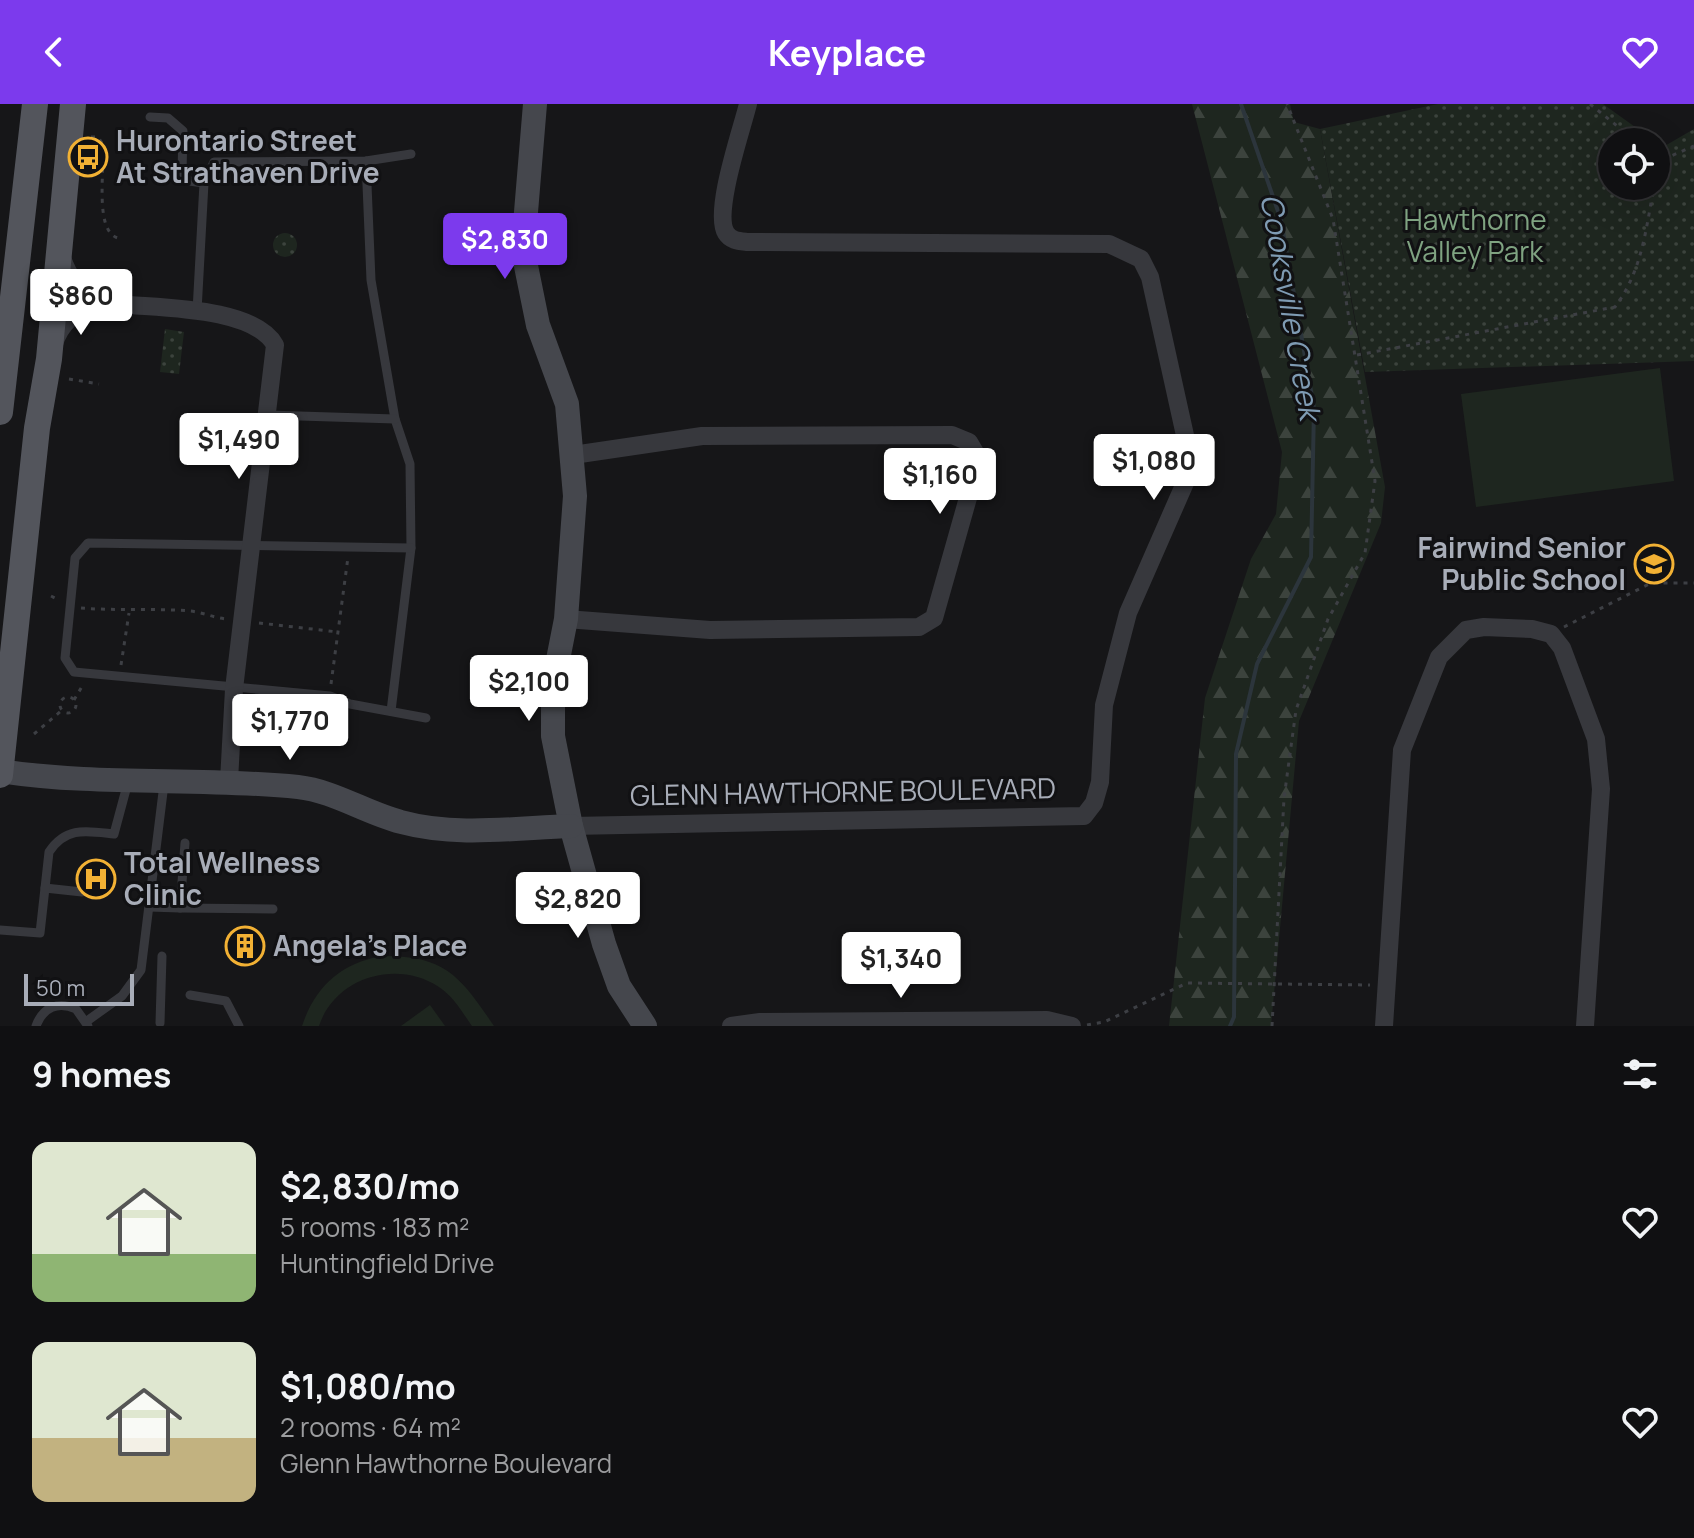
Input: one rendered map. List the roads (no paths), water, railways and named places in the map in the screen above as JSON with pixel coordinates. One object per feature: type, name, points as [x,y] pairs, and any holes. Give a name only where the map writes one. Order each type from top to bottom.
[{"type":"main road","points":[[0,412],[35,104]]},
{"type":"main road","points":[[0,772],[37,428],[49,359],[73,104]]},
{"type":"street","points":[[535,104],[524,236],[526,266],[538,325],[567,404],[575,496],[566,619],[553,685],[560,776],[604,944],[619,986],[645,1026]]},
{"type":"street","name":"GLENN HAWTHORNE BOULEVARD","points":[[0,772],[129,782],[229,781],[303,787],[399,822],[443,831],[1084,816],[1094,803],[1100,782],[1104,705],[1128,613],[1192,467],[1150,277],[1141,259],[1109,244],[748,242],[731,239],[724,230],[722,217],[748,104]]},
{"type":"street","points":[[59,249],[66,271],[94,301]]},
{"type":"street","points":[[49,359],[57,332],[70,317],[94,301],[197,311],[257,325],[269,334],[276,354],[245,621],[234,689],[229,781]]},
{"type":"street","points":[[566,619],[710,630],[919,627],[934,618],[979,459],[969,442],[952,435],[702,436],[573,455]]},
{"type":"street","points":[[1384,1026],[1402,750],[1439,657],[1466,630],[1532,629],[1551,634],[1562,648],[1601,766],[1585,1026]]},
{"type":"street","points":[[731,1026],[760,1022],[1047,1020],[1072,1026]]},
{"type":"lane","points":[[150,117],[168,118],[183,131],[182,172],[189,181],[204,183]]},
{"type":"lane","points":[[197,311],[204,183],[214,162],[366,161],[411,154]]},
{"type":"lane","points":[[366,161],[371,280],[395,419],[410,464],[411,548],[391,711]]},
{"type":"lane","points":[[268,415],[395,419]]},
{"type":"lane","points":[[411,548],[253,543],[88,543],[75,558],[65,658],[74,672],[234,689],[252,686],[330,696],[426,718]]},
{"type":"lane","points":[[36,1026],[42,1013],[60,1005],[76,1009],[87,1024],[122,996],[141,970],[165,780]]},
{"type":"lane","points":[[0,930],[40,933],[49,852],[65,835],[75,830],[114,834],[129,782]]},
{"type":"lane","points":[[180,908],[185,843]]},
{"type":"lane","points":[[45,888],[82,892]]},
{"type":"lane","points":[[149,907],[273,909]]},
{"type":"lane","points":[[160,1023],[162,956]]},
{"type":"lane","points":[[190,995],[226,1001],[239,1026]]},
{"type":"waterway","name":"Cooksville Creek","points":[[1230,1026],[1234,1017],[1236,754],[1257,664],[1311,557],[1314,408],[1281,220],[1241,104]]},
{"type":"place","name":"Hurontario Street At Strathaven Drive","points":[[88,157]]},
{"type":"place","name":"Fairwind Senior Public School","points":[[1654,564]]},
{"type":"place","name":"Total Wellness Clinic","points":[[96,879]]},
{"type":"place","name":"Angela's Place","points":[[245,946]]},
{"type":"park label","name":"Hawthorne Valley Park","points":[[1475,236]]}]
